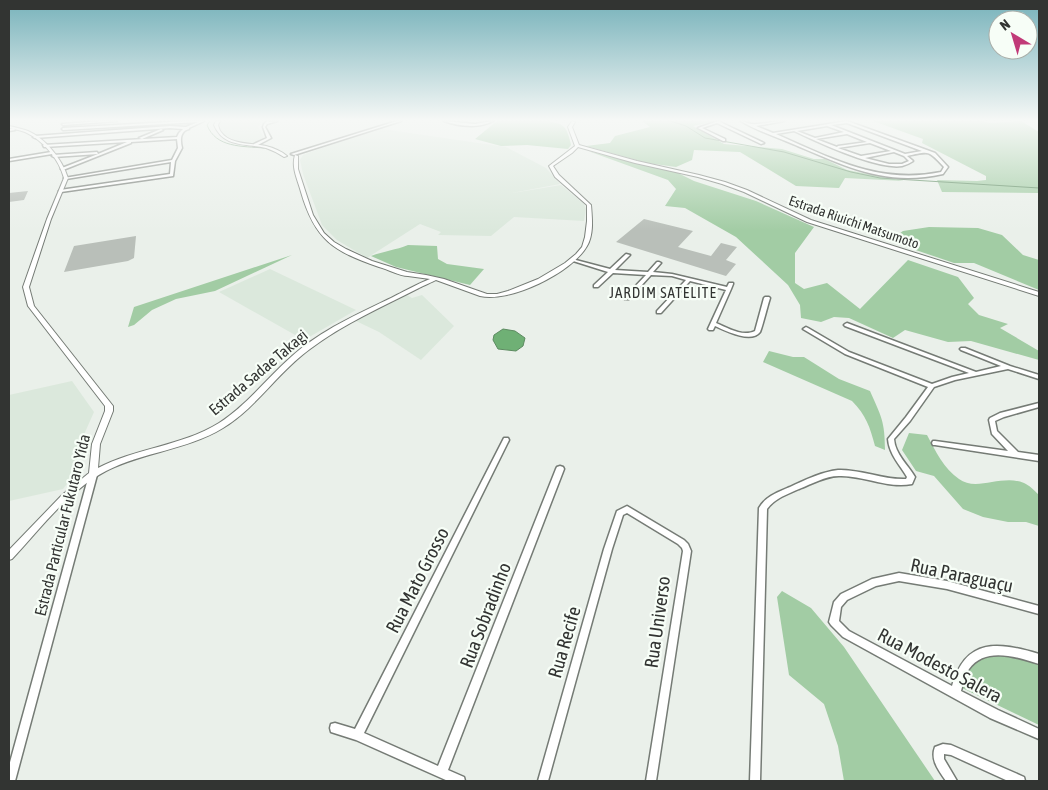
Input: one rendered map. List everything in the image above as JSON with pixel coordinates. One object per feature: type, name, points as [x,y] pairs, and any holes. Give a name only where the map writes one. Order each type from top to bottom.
[{"type":"street","points":[[9,160],[27,158]]},
{"type":"street","points":[[54,158],[63,169],[66,178],[173,161]]},
{"type":"street","points":[[63,169],[90,158]]},
{"type":"street","points":[[60,192],[172,175],[175,158]]},
{"type":"street","points":[[291,158],[296,166],[312,218],[323,235],[330,240],[365,261],[430,281],[449,282],[486,296],[503,295],[533,283],[572,260],[582,250],[587,241],[589,205],[557,176],[551,166],[562,158]]},
{"type":"street","points":[[291,158],[296,166]]},
{"type":"street","name":"Estrada Riuichi Matsumoto","points":[[624,158],[725,183],[758,196],[808,221],[1039,294]]},
{"type":"street","points":[[829,158],[853,168],[894,176],[926,177],[945,170],[946,167],[942,160],[938,158]]},
{"type":"street","points":[[864,158],[880,163],[900,165],[909,164],[911,161],[908,158]]},
{"type":"street","name":"Estrada Particular Fukutaro Yida","points":[[10,781],[93,475],[96,444],[109,411],[109,406],[32,306],[26,291],[49,219],[66,178]]},
{"type":"street","points":[[596,286],[628,255]]},
{"type":"street","points":[[572,260],[611,271],[665,274],[730,286],[712,327],[746,336],[752,336],[757,332],[767,298]]},
{"type":"street","points":[[627,298],[659,263]]},
{"type":"street","points":[[659,312],[689,279]]},
{"type":"street","name":"Estrada Sadae Takagi","points":[[9,556],[61,503],[93,475],[128,458],[188,440],[220,426],[248,404],[297,356],[325,336],[366,312],[430,281]]},
{"type":"street","points":[[847,325],[976,373]]},
{"type":"street","points":[[806,329],[847,353],[932,386]]},
{"type":"street","points":[[962,349],[1039,377]]},
{"type":"street","points":[[755,781],[762,514],[766,503],[790,490],[832,474],[859,475],[898,482],[911,480],[908,470],[893,448],[891,439],[908,420],[932,386],[944,380],[1008,367]]},
{"type":"street","points":[[1015,454],[994,432],[992,420],[1002,415],[1039,405]]},
{"type":"street","name":"Rua Mato Grosso","points":[[357,735],[506,440]]},
{"type":"street","points":[[936,443],[1038,459]]},
{"type":"street","name":"Rua Sobradinho","points":[[441,773],[560,469]]},
{"type":"street","name":"Rua Universo","points":[[620,513],[627,509],[631,510],[681,542],[686,546],[687,551],[651,781]]},
{"type":"street","name":"Rua Recife","points":[[543,781],[620,513]]},
{"type":"street","name":"Rua Paraguaçu","points":[[833,617],[837,605],[844,597],[875,582],[899,578],[947,585],[1039,610]]},
{"type":"street","name":"Rua Modesto Salera","points":[[833,617],[834,622],[846,634],[994,714],[1039,734]]},
{"type":"street","points":[[955,693],[961,669],[966,662],[977,654],[1004,650],[1039,659]]},
{"type":"street","points":[[335,728],[357,735],[460,781]]},
{"type":"street","points":[[952,781],[939,760],[939,751],[943,749],[951,750],[1020,781]]},
{"type":"shaded area","points":[[301,158],[527,158],[546,168],[560,184],[507,194],[561,185],[584,204],[586,209],[584,221],[514,217],[491,236],[438,235],[441,232],[420,224],[367,258],[337,240],[322,225],[303,174]]},
{"type":"shaded area","points":[[607,158],[617,158],[676,172],[694,181],[756,201],[814,227],[795,253],[795,283],[804,289],[827,283],[860,309],[908,260],[958,277],[974,298],[968,304],[979,315],[1008,324],[1000,328],[1039,351],[1039,360],[971,341],[948,342],[905,330],[893,338],[849,318],[834,317],[821,322],[801,318],[800,305],[788,285],[736,237],[685,208],[665,206],[676,189],[668,180]]},
{"type":"shaded area","points":[[629,158],[692,158],[692,160],[676,167],[647,163]]},
{"type":"shaded area","points":[[750,158],[825,159],[847,170],[904,181],[845,178],[839,188],[796,186]]},
{"type":"shaded area","points":[[951,158],[1039,158],[1039,193],[942,192],[937,180],[977,181],[986,180],[986,176]]},
{"type":"shaded area","points":[[929,227],[978,228],[1002,235],[1023,255],[1039,260],[1039,290],[974,263],[954,263],[889,241],[903,231]]},
{"type":"shaded area","points":[[408,245],[437,246],[438,259],[447,264],[484,269],[470,285],[396,267],[371,256]]},
{"type":"shaded area","points":[[292,255],[215,291],[176,299],[152,310],[134,325],[128,327],[134,307]]},
{"type":"shaded area","points":[[270,269],[356,310],[304,340],[219,292]]},
{"type":"shaded area","points":[[407,295],[412,298],[422,295],[454,326],[421,360],[379,332],[356,321]]},
{"type":"shaded area","points":[[503,329],[515,331],[525,338],[523,346],[516,351],[498,349],[493,340],[494,335]]},
{"type":"shaded area","points":[[769,351],[793,357],[804,357],[839,379],[870,391],[882,419],[885,450],[875,446],[867,422],[861,411],[852,401],[763,362]]},
{"type":"shaded area","points":[[72,381],[94,412],[78,448],[77,471],[63,489],[9,501],[9,395]]},
{"type":"shaded area","points":[[909,433],[927,435],[944,465],[966,483],[981,484],[1007,480],[1028,485],[1039,495],[1039,526],[1026,522],[1008,522],[983,517],[963,509],[934,476],[916,471],[902,450]]},
{"type":"shaded area","points":[[782,591],[811,608],[844,647],[935,781],[844,781],[838,746],[824,704],[789,675],[777,597]]},
{"type":"shaded area","points":[[1006,651],[1039,662],[1039,725],[958,686],[967,662]]},
{"type":"building","points":[[28,191],[24,200],[9,202],[9,193]]},
{"type":"building","points":[[644,219],[693,231],[678,247],[711,256],[721,243],[737,247],[726,260],[736,264],[726,276],[616,242]]},
{"type":"building","points":[[136,236],[134,258],[128,261],[64,272],[74,246]]},
{"type":"waterway","points":[[804,158],[851,172],[880,178],[1039,188]]},
{"type":"district","name":"JARDIM SATELITE","points":[[663,292]]}]
